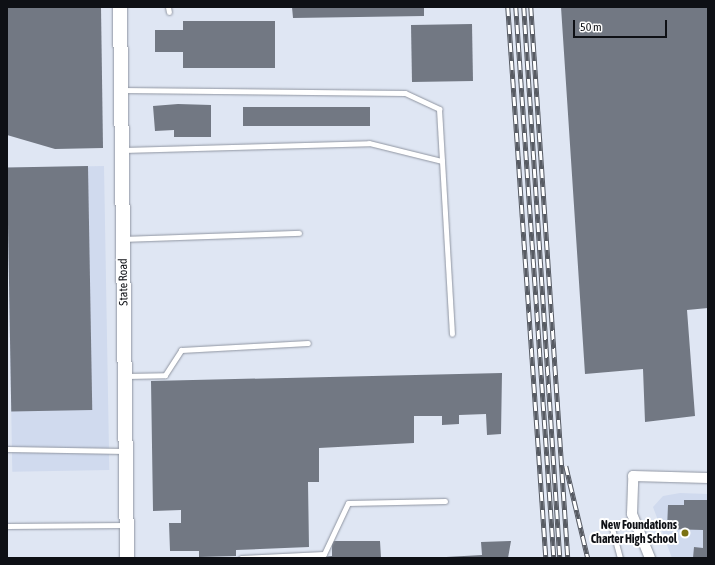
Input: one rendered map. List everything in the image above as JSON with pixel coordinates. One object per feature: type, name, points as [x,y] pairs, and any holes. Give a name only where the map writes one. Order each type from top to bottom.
[{"type":"main road","name":"State Road","points":[[120,7],[127,558]]},
{"type":"street","points":[[650,558],[634,519],[633,476],[708,478]]},
{"type":"lane","points":[[121,90],[405,93],[439,109],[452,334]]},
{"type":"lane","points":[[122,150],[369,143],[442,161]]},
{"type":"lane","points":[[123,239],[299,233]]},
{"type":"lane","points":[[125,376],[165,375],[181,350],[308,343]]},
{"type":"lane","points":[[7,449],[126,451]]},
{"type":"lane","points":[[241,558],[324,554],[348,503],[445,501]]},
{"type":"lane","points":[[620,558],[612,528],[634,519]]},
{"type":"lane","points":[[7,526],[127,525]]},
{"type":"shaded area","points":[[104,166],[109,470],[12,472],[7,168]]},
{"type":"shaded area","name":"New Foundations Charter High School","points":[[680,493],[708,494],[708,558],[672,558],[653,507],[663,496]]},
{"type":"building","points":[[7,7],[101,7],[103,148],[55,149],[7,135]]},
{"type":"building","points":[[292,7],[424,7],[424,16],[293,18]]},
{"type":"building","points":[[561,7],[708,7],[708,308],[687,310],[695,416],[645,422],[643,369],[585,374]]},
{"type":"building","points":[[183,21],[275,21],[275,68],[183,68],[183,52],[155,52],[155,30],[183,30]]},
{"type":"building","points":[[472,24],[473,81],[412,82],[411,25]]},
{"type":"building","points":[[178,104],[211,105],[211,137],[174,137],[174,130],[155,131],[153,106]]},
{"type":"building","points":[[243,107],[370,107],[370,126],[243,126]]},
{"type":"building","points":[[88,166],[92,410],[11,411],[7,167]]},
{"type":"building","points":[[502,373],[501,434],[487,435],[486,414],[459,415],[459,424],[442,425],[442,416],[414,416],[414,443],[319,448],[319,482],[308,482],[309,547],[236,550],[236,556],[199,557],[199,551],[170,551],[169,523],[181,523],[181,510],[153,511],[151,381]]},
{"type":"building","name":"New Foundations Charter High School","points":[[684,500],[708,500],[708,558],[693,558],[694,547],[703,548],[703,530],[667,529],[668,505],[684,505]]},
{"type":"building","points":[[332,541],[380,541],[381,558],[311,558],[332,556]]},
{"type":"building","points":[[511,541],[508,558],[428,558],[482,555],[481,542]]},
{"type":"railway","points":[[508,7],[546,558]]},
{"type":"railway","points":[[516,7],[554,558]]},
{"type":"railway","points":[[524,7],[560,558]]},
{"type":"railway","points":[[531,7],[568,558]]},
{"type":"railway","points":[[566,466],[588,558]]},
{"type":"place","name":"New Foundations Charter High School","points":[[685,533]]}]
